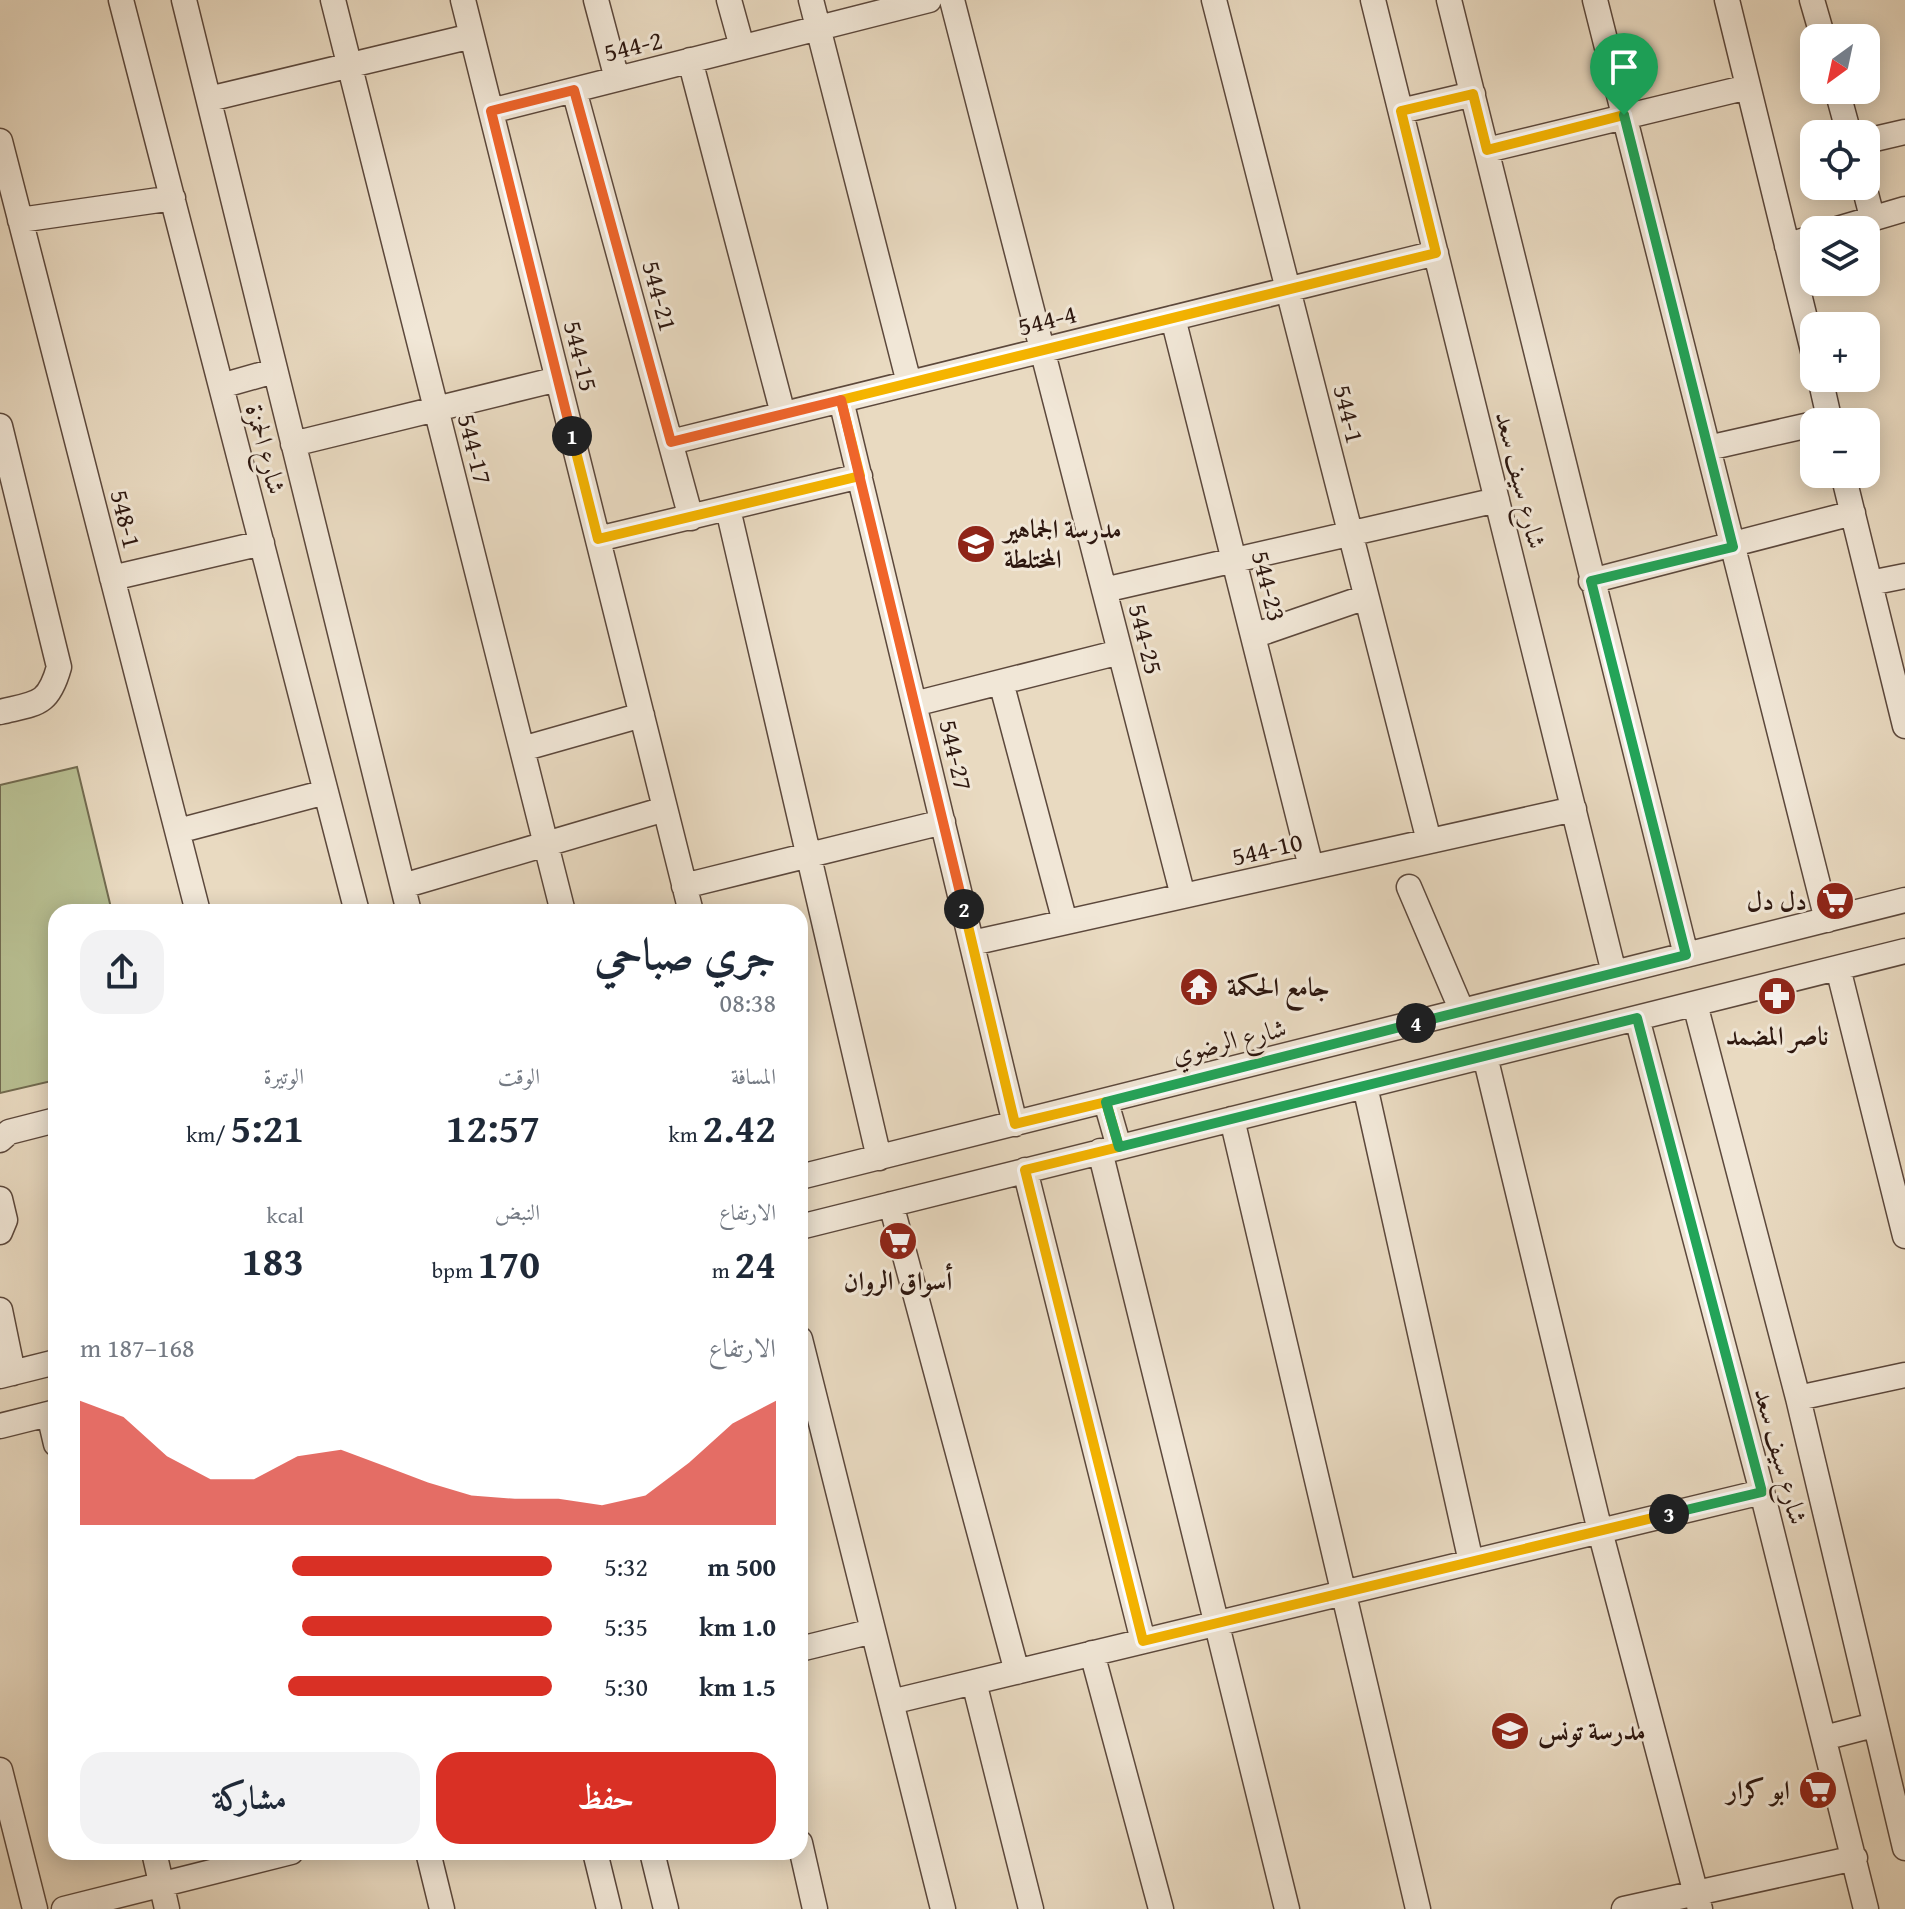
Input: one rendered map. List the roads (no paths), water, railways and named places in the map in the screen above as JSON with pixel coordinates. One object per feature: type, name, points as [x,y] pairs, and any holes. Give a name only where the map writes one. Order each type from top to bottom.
[{"type":"street","name":"شارع الحمزة","points":[[121,0],[355,904]]},
{"type":"street","name":"شارع الحمزة","points":[[184,0],[407,904]]},
{"type":"street","name":"544-17","points":[[333,0],[561,904]]},
{"type":"street","name":"544-15","points":[[463,0],[689,904]]},
{"type":"street","points":[[596,0],[617,79]]},
{"type":"street","points":[[729,0],[742,47]]},
{"type":"street","points":[[811,0],[909,383]]},
{"type":"street","name":"544-2","points":[[491,111],[929,0]]},
{"type":"street","name":"544-25","points":[[952,0],[1183,896]]},
{"type":"street","name":"544-1","points":[[1214,0],[1429,841]]},
{"type":"street","name":"شارع سيف سعد","points":[[1373,0],[1614,973]]},
{"type":"street","name":"شارع سيف سعد","points":[[1449,0],[1686,955]]},
{"type":"street","points":[[1595,0],[1827,920]]},
{"type":"street","points":[[1727,0],[1803,312]]},
{"type":"street","points":[[1812,0],[1819,24]]},
{"type":"street","points":[[209,99],[472,36]]},
{"type":"street","points":[[690,60],[783,414]]},
{"type":"street","points":[[1487,150],[1748,87]]},
{"type":"street","name":"544-21","points":[[574,90],[691,518]]},
{"type":"street","points":[[1401,111],[1473,94]]},
{"type":"street","points":[[1880,138],[1905,132]]},
{"type":"street","name":"548-1","points":[[0,141],[196,904]]},
{"type":"street","points":[[20,220],[173,198]]},
{"type":"street","points":[[1876,216],[1905,209]]},
{"type":"street","points":[[1787,246],[1800,242]]},
{"type":"street","name":"544-4","points":[[671,442],[1436,253]]},
{"type":"street","name":"544-23","points":[[1173,318],[1311,867]]},
{"type":"street","points":[[221,386],[274,371]]},
{"type":"street","points":[[293,444],[558,379]]},
{"type":"street","name":"544-27","points":[[841,400],[1015,1124]]},
{"type":"street","points":[[0,426],[59,667],[52,692],[42,702],[0,712]]},
{"type":"street","points":[[1708,448],[1800,427]]},
{"type":"street","points":[[598,539],[860,476]]},
{"type":"street","points":[[1847,488],[1905,726]]},
{"type":"street","points":[[1104,590],[1497,500]]},
{"type":"street","points":[[728,509],[879,1158]]},
{"type":"street","points":[[1591,581],[1733,547],[1853,513]]},
{"type":"street","points":[[112,578],[262,543]]},
{"type":"street","points":[[1870,583],[1905,576]]},
{"type":"street","points":[[1253,636],[1366,597]]},
{"type":"street","points":[[914,704],[1120,652]]},
{"type":"street","points":[[1001,682],[1065,922]]},
{"type":"street","points":[[522,749],[642,715]]},
{"type":"street","points":[[178,831],[326,792]]},
{"type":"street","points":[[403,886],[665,809]]},
{"type":"street","name":"544-10","points":[[972,943],[1574,809]]},
{"type":"street","points":[[684,886],[943,822]]},
{"type":"street","points":[[1409,887],[1462,1011]]},
{"type":"street","name":"شارع الرضوي","points":[[808,1175],[1905,900]]},
{"type":"street","points":[[808,1225],[1905,951]]},
{"type":"street","points":[[1838,968],[1905,1236]]},
{"type":"street","name":"شارع سيف سعد","points":[[1695,1004],[1798,1398],[1874,1725],[1893,1756],[1905,1848]]},
{"type":"street","name":"شارع سيف سعد","points":[[1637,1018],[1762,1492],[1866,1909]]},
{"type":"street","points":[[1485,1056],[1600,1531],[1698,1901]]},
{"type":"street","points":[[1365,1086],[1471,1562]]},
{"type":"street","points":[[1106,1102],[1109,1149],[1216,1623],[1287,1909]]},
{"type":"street","points":[[1232,1119],[1346,1592],[1418,1909]]},
{"type":"street","points":[[0,1140],[9,1132],[48,1122]]},
{"type":"street","points":[[1025,1170],[1143,1641]]},
{"type":"street","points":[[0,1199],[5,1220],[0,1232]]},
{"type":"street","points":[[891,1204],[1017,1672]]},
{"type":"street","points":[[0,1310],[6,1374],[48,1364]]},
{"type":"street","points":[[808,1371],[943,1909]]},
{"type":"street","points":[[1798,1398],[1905,1375]]},
{"type":"street","points":[[0,1426],[48,1414]]},
{"type":"street","points":[[891,1702],[1762,1492]]},
{"type":"street","points":[[808,1647],[873,1631]]},
{"type":"street","points":[[1092,1653],[1161,1909]]},
{"type":"street","points":[[974,1682],[1031,1909]]},
{"type":"street","points":[[1824,1738],[1874,1725]]},
{"type":"street","points":[[0,1770],[35,1909]]},
{"type":"street","points":[[1624,1909],[1698,1901],[1855,1858]]},
{"type":"street","points":[[156,1860],[167,1909]]},
{"type":"street","points":[[64,1909],[260,1860]]},
{"type":"street","points":[[430,1860],[442,1909]]},
{"type":"street","points":[[597,1860],[609,1909]]},
{"type":"street","points":[[654,1860],[666,1909]]},
{"type":"street","points":[[804,1860],[815,1909]]},
{"type":"place","name":"مدرسة الجماهير المختلطة","points":[[976,544]]},
{"type":"place","name":"دل دل","points":[[1835,901]]},
{"type":"place","name":"جامع الحكمة","points":[[1199,987]]},
{"type":"place","name":"ناصر المضمد","points":[[1777,996]]},
{"type":"place","name":"أسواق الروان","points":[[898,1241]]},
{"type":"place","name":"مدرسة تونس","points":[[1510,1731]]},
{"type":"place","name":"ابو كرار","points":[[1818,1790]]}]
